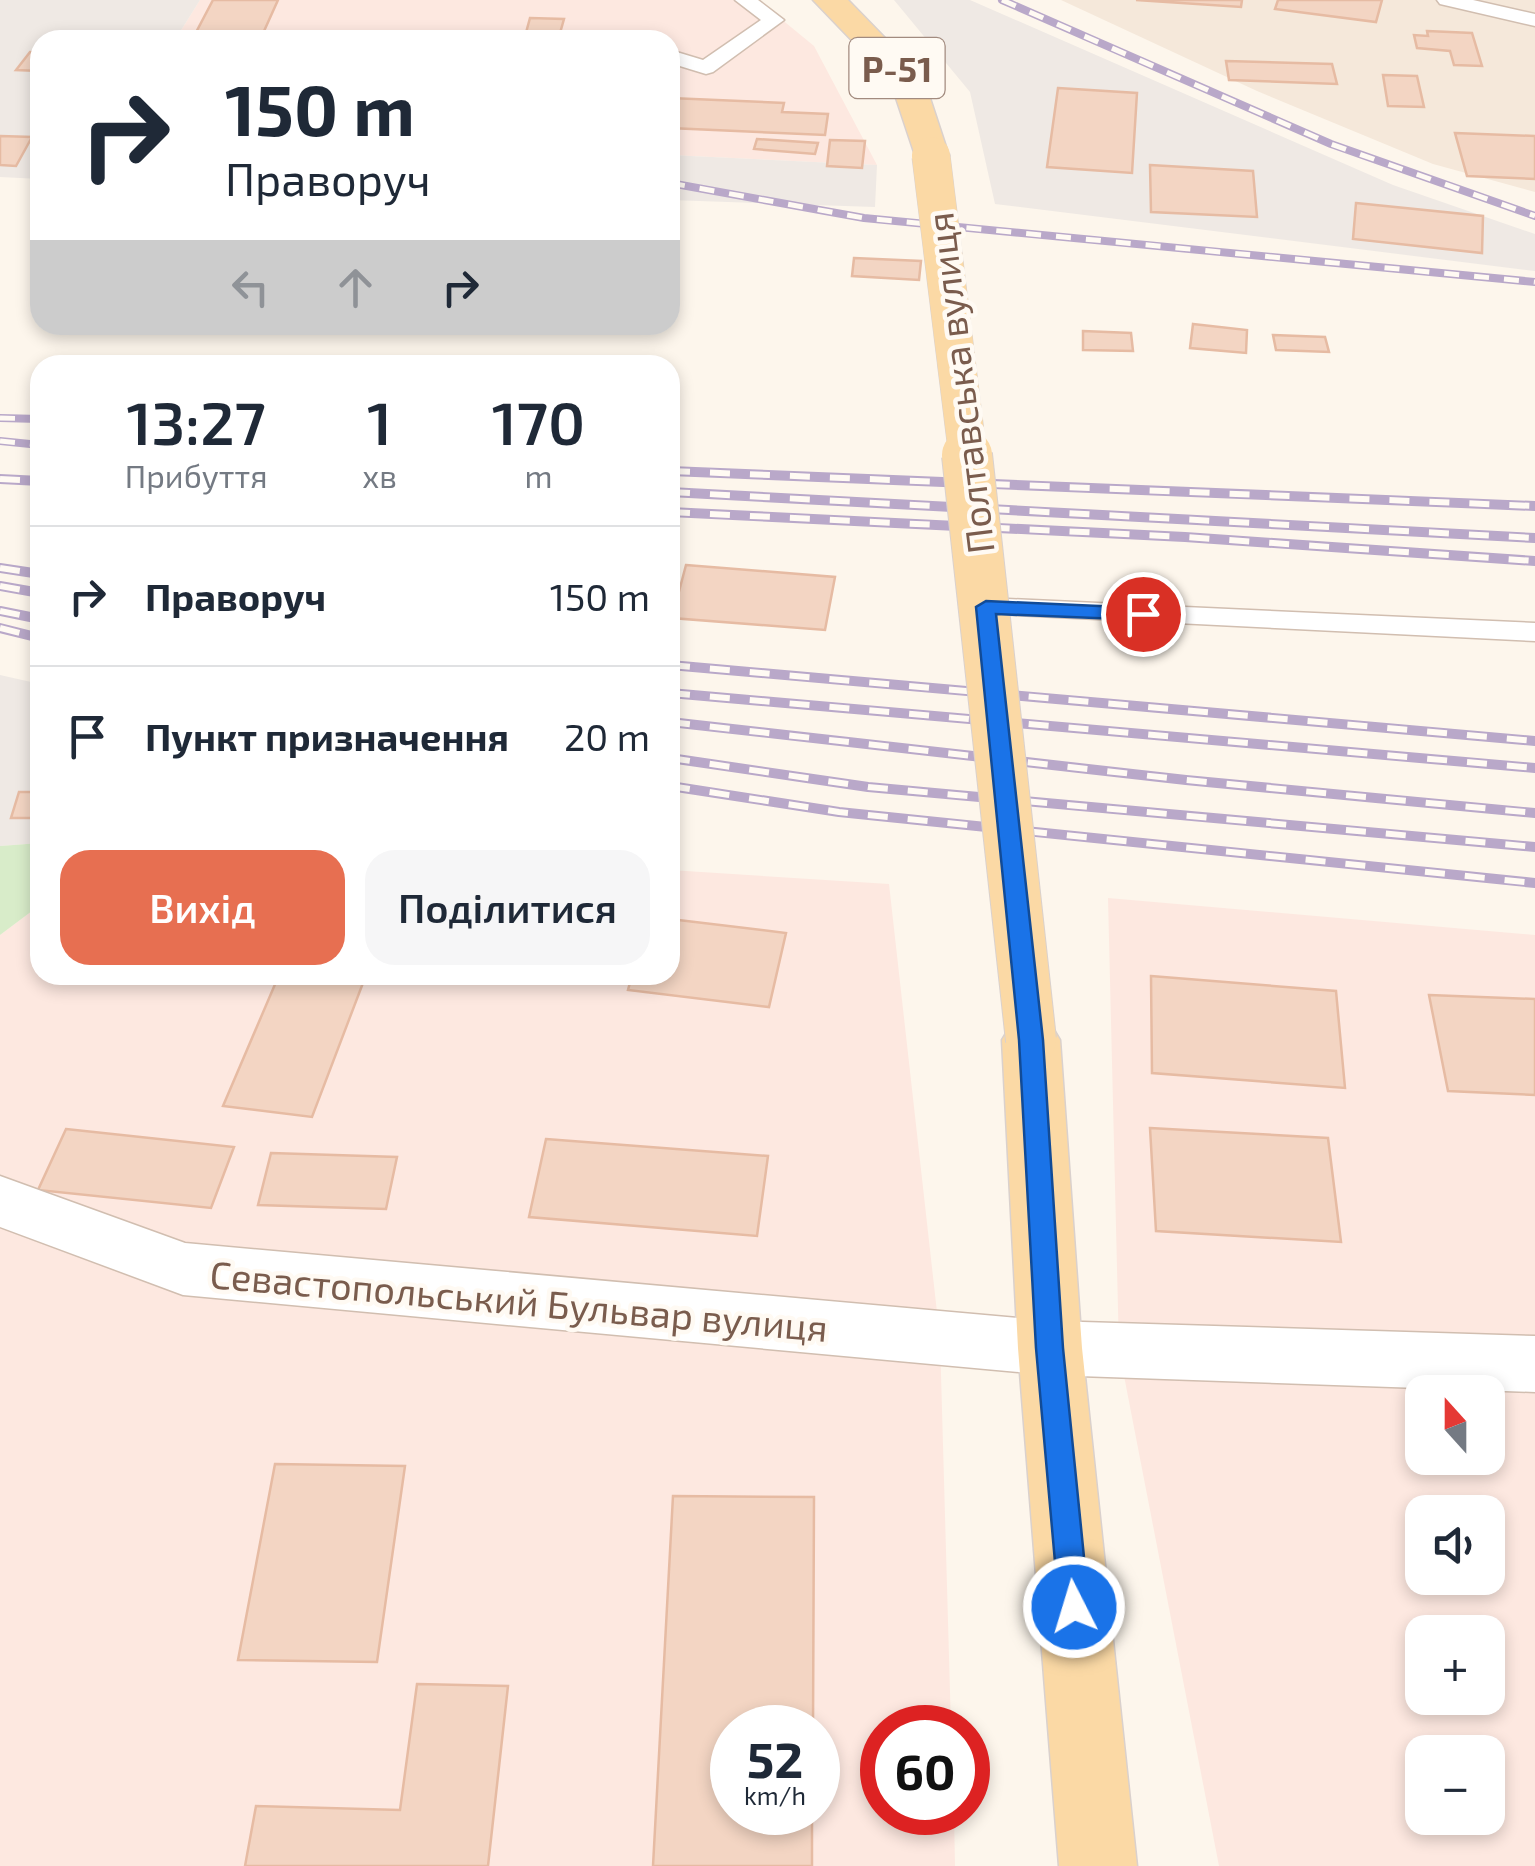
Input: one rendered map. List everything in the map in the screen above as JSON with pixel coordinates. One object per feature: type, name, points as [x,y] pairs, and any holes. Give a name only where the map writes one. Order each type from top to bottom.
[{"type":"main road","name":"Полтавська вулиця","points":[[830,0],[906,78],[931,156],[986,607],[1031,1040],[1050,1348],[1098,1866]]},
{"type":"street","name":"Севастопольський Бульвар вулиця","points":[[0,1201],[182,1270],[1050,1348],[1535,1364]]},
{"type":"lane","points":[[680,59],[706,68],[774,20],[745,0]]},
{"type":"lane","points":[[1448,0],[1535,20]]},
{"type":"lane","points":[[986,607],[1535,632]]},
{"type":"shaded area","points":[[0,0],[200,0],[181,30],[30,30],[30,178],[0,177]]},
{"type":"shaded area","points":[[200,0],[758,0],[814,46],[877,165],[680,155],[680,30],[181,30]]},
{"type":"shaded area","points":[[894,0],[970,0],[1393,185],[1535,234],[1535,271],[995,204],[970,92]]},
{"type":"shaded area","points":[[1061,0],[1535,0],[1535,192],[1433,164],[1257,91]]},
{"type":"shaded area","points":[[680,155],[877,165],[875,207],[680,200]]},
{"type":"shaded area","points":[[0,675],[30,682],[30,844],[0,846]]},
{"type":"shaded area","points":[[680,871],[889,884],[940,1339],[950,1705],[860,1705],[860,1835],[954,1835],[955,1866],[0,1866],[0,935],[30,912],[30,985],[680,985]]},
{"type":"shaded area","points":[[1108,898],[1535,935],[1535,1866],[1219,1866],[1119,1350]]},
{"type":"green space","points":[[30,844],[30,912],[0,935],[0,846]]},
{"type":"building","points":[[213,0],[278,0],[264,30],[197,30]]},
{"type":"building","points":[[1136,0],[1242,0],[1241,7]]},
{"type":"building","points":[[1278,0],[1382,0],[1376,22],[1275,9]]},
{"type":"building","points":[[530,18],[564,19],[561,30],[527,30]]},
{"type":"building","points":[[1427,31],[1472,33],[1482,66],[1454,65],[1450,51],[1417,48],[1414,35],[1428,36]]},
{"type":"building","points":[[30,52],[30,71],[16,70]]},
{"type":"building","points":[[1226,61],[1332,64],[1337,84],[1229,80]]},
{"type":"building","points":[[1383,75],[1417,76],[1424,107],[1388,106]]},
{"type":"building","points":[[1058,88],[1137,93],[1132,173],[1047,167]]},
{"type":"building","points":[[680,98],[784,103],[782,112],[828,114],[825,135],[680,128]]},
{"type":"building","points":[[1455,133],[1535,136],[1535,179],[1467,176]]},
{"type":"building","points":[[0,136],[30,137],[16,166],[0,165]]},
{"type":"building","points":[[757,139],[818,143],[815,154],[754,149]]},
{"type":"building","points":[[830,140],[865,141],[862,168],[827,166]]},
{"type":"building","points":[[1150,165],[1253,171],[1257,217],[1151,212]]},
{"type":"building","points":[[1356,203],[1483,216],[1482,253],[1353,239]]},
{"type":"building","points":[[854,258],[921,261],[919,280],[852,276]]},
{"type":"building","points":[[1193,324],[1247,330],[1246,353],[1190,348]]},
{"type":"building","points":[[1083,331],[1131,333],[1133,351],[1083,350]]},
{"type":"building","points":[[1273,335],[1325,337],[1329,352],[1276,350]]},
{"type":"building","points":[[686,565],[835,577],[825,630],[680,619],[680,588]]},
{"type":"building","points":[[19,792],[30,792],[30,818],[11,818]]},
{"type":"building","points":[[680,920],[786,933],[769,1007],[628,990],[629,985],[680,985]]},
{"type":"building","points":[[1151,976],[1336,991],[1345,1088],[1152,1073]]},
{"type":"building","points":[[275,985],[362,985],[312,1117],[223,1106]]},
{"type":"building","points":[[1429,995],[1535,999],[1535,1095],[1448,1091]]},
{"type":"building","points":[[1150,1128],[1328,1138],[1341,1242],[1156,1231]]},
{"type":"building","points":[[66,1129],[234,1147],[211,1208],[38,1190]]},
{"type":"building","points":[[546,1139],[768,1156],[757,1236],[529,1217]]},
{"type":"building","points":[[271,1153],[397,1157],[386,1209],[258,1205]]},
{"type":"building","points":[[275,1464],[405,1466],[377,1662],[238,1660]]},
{"type":"building","points":[[673,1496],[814,1497],[813,1705],[710,1705],[710,1835],[812,1835],[812,1866],[653,1866]]},
{"type":"building","points":[[417,1684],[508,1686],[488,1866],[245,1866],[256,1806],[400,1810]]},
{"type":"railway","points":[[1002,0],[1331,144],[1535,216]]},
{"type":"railway","points":[[680,185],[864,218],[1535,282]]},
{"type":"railway","points":[[0,418],[30,419]]},
{"type":"railway","points":[[0,441],[30,444]]},
{"type":"railway","points":[[680,471],[1535,506]]},
{"type":"railway","points":[[0,479],[30,480]]},
{"type":"railway","points":[[680,493],[1535,538]]},
{"type":"railway","points":[[680,512],[1185,537],[1535,561]]},
{"type":"railway","points":[[0,568],[30,572]]},
{"type":"railway","points":[[0,586],[30,591]]},
{"type":"railway","points":[[0,611],[30,617]]},
{"type":"railway","points":[[0,628],[30,636]]},
{"type":"railway","points":[[680,666],[1535,741]]},
{"type":"railway","points":[[680,694],[1535,768]]},
{"type":"railway","points":[[680,723],[1186,780],[1535,813]]},
{"type":"railway","points":[[680,759],[868,787],[1535,847]]},
{"type":"railway","points":[[680,788],[839,812],[1535,883]]},
{"type":"route","points":[[1074,1607],[1050,1348],[1031,1040],[986,607],[1143,614]]}]
